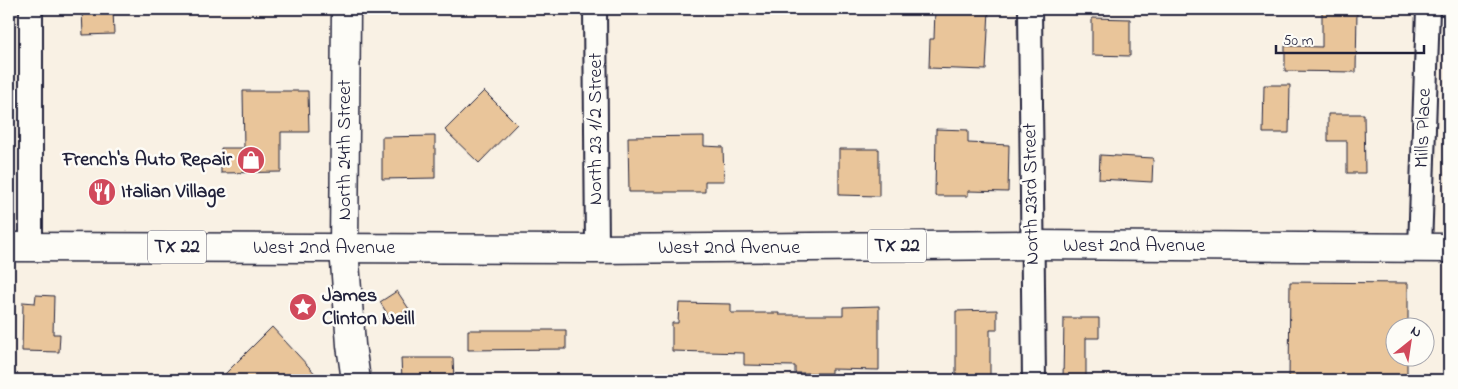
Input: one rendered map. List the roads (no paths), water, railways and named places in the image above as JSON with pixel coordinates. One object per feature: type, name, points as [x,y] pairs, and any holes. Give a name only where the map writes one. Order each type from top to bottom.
[{"type":"main road","name":"North 24th Street","points":[[346,9],[344,248],[353,367],[356,380]]},
{"type":"main road","name":"West 2nd Avenue","points":[[20,247],[597,249],[1033,245],[1449,248]]},
{"type":"street","points":[[20,247],[31,9]]},
{"type":"street","name":"North 23 1/2 Street","points":[[596,9],[597,249]]},
{"type":"street","name":"North 23rd Street","points":[[1030,9],[1034,380]]},
{"type":"street","name":"Mills Place","points":[[1420,248],[1428,9]]},
{"type":"place","name":"French's Auto Repair","points":[[251,160]]},
{"type":"place","name":"Italian Village","points":[[102,192]]},
{"type":"place","name":"James Clinton Neill","points":[[303,307]]}]
